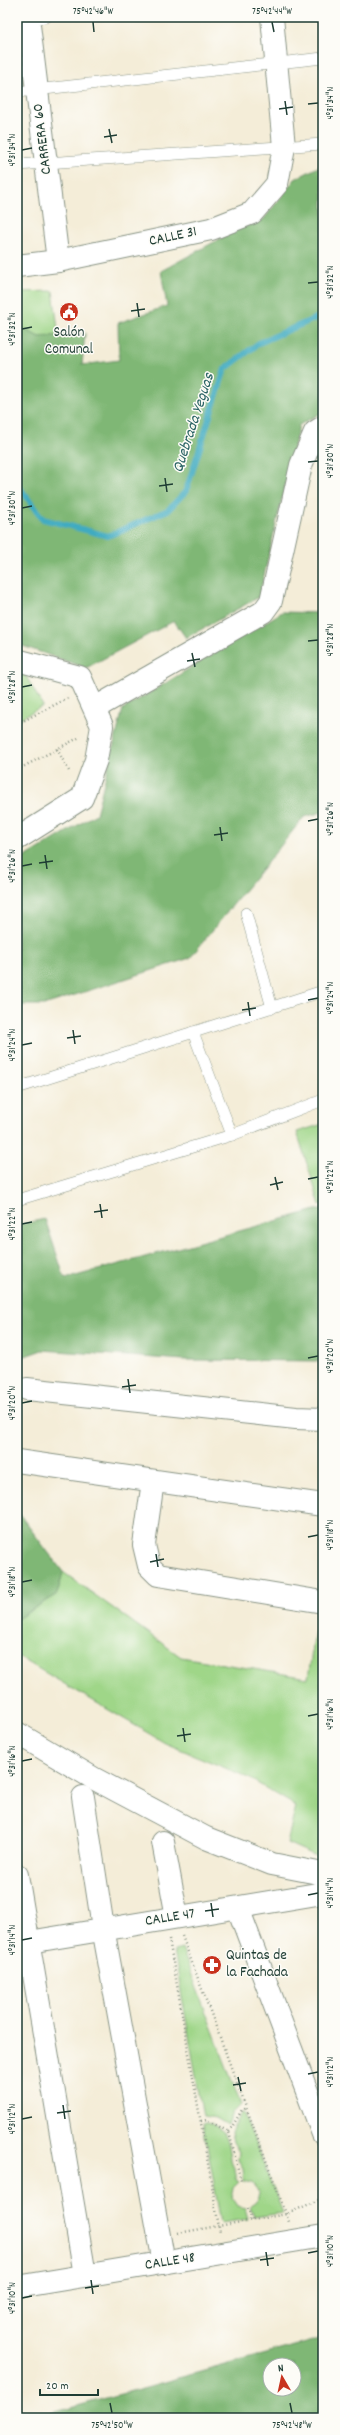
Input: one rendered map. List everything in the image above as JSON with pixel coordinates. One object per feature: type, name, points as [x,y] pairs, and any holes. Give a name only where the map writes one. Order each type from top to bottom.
[{"type":"street","name":"CALLE 31","points":[[17,266],[58,262],[211,229],[252,213],[277,184],[284,147],[272,17]]},
{"type":"street","name":"CARRERA 60","points":[[34,18],[27,91],[46,162],[58,262]]},
{"type":"street","points":[[98,717],[263,612],[271,601],[301,465],[315,432],[323,427]]},
{"type":"street","points":[[17,660],[80,676],[98,717],[96,760],[82,798],[17,839]]},
{"type":"street","points":[[27,1390],[296,1418],[323,1419]]},
{"type":"street","points":[[17,1461],[323,1505]]},
{"type":"street","points":[[154,1481],[144,1545],[149,1566],[158,1575],[323,1602]]},
{"type":"street","points":[[17,1733],[93,1778],[206,1838],[272,1864],[323,1874]]},
{"type":"street","points":[[83,1797],[103,1928],[164,2263]]},
{"type":"street","points":[[163,1842],[171,1918]]},
{"type":"street","points":[[17,1875],[23,1943],[85,2275]]},
{"type":"street","name":"CALLE 47","points":[[23,1943],[103,1928],[238,1908],[323,1893]]},
{"type":"street","points":[[238,1908],[323,2134]]},
{"type":"street","name":"CALLE 48","points":[[17,2287],[223,2254],[323,2236]]},
{"type":"lane","points":[[27,91],[323,58]]},
{"type":"lane","points":[[17,165],[323,144]]},
{"type":"lane","points":[[246,912],[272,1008]]},
{"type":"lane","points":[[17,1088],[323,991]]},
{"type":"lane","points":[[193,1032],[232,1135]]},
{"type":"lane","points":[[17,1200],[232,1135],[323,1100]]},
{"type":"path","points":[[17,724],[86,688]]},
{"type":"path","points":[[17,770],[98,717]]},
{"type":"path","points":[[171,1918],[246,2108],[296,2241]]},
{"type":"path","points":[[171,1918],[201,2121],[223,2254]]},
{"type":"path","points":[[229,2132],[242,2110],[246,2108]]},
{"type":"path","points":[[201,2121],[208,2120],[229,2132],[242,2181]]},
{"type":"path","points":[[160,2236],[219,2227],[287,2214],[323,2198]]},
{"type":"path","points":[[248,2208],[252,2221]]},
{"type":"green space","points":[[320,166],[323,182],[323,412],[299,425],[259,597],[186,638],[174,621],[86,668],[17,644],[17,325],[39,337],[85,333],[82,365],[119,360],[118,323],[167,306],[161,271],[236,230],[263,220],[295,179]]},
{"type":"green space","points":[[53,291],[59,336],[39,337],[17,325],[17,292]]},
{"type":"green space","points":[[282,612],[323,613],[323,812],[304,817],[190,958],[44,1005],[17,1005],[17,862],[96,814],[123,709]]},
{"type":"green space","points":[[19,664],[43,706],[17,720],[17,665]]},
{"type":"green space","points":[[323,1124],[323,1204],[320,1205],[297,1132]]},
{"type":"green space","points":[[323,1208],[323,1361],[184,1360],[42,1350],[17,1359],[17,1225],[45,1219],[65,1279]]},
{"type":"green space","points":[[17,1511],[63,1572],[57,1594],[17,1619]]},
{"type":"green space","points":[[63,1572],[181,1657],[308,1678],[317,1618],[323,1619],[323,1859],[287,1843],[296,1806],[247,1777],[165,1743],[17,1656],[17,1619],[57,1594]]},
{"type":"green space","points":[[182,1949],[241,2105],[233,2113],[228,2125],[216,2118],[203,2116],[174,1951]]},
{"type":"green space","points":[[243,2112],[283,2213],[254,2217],[250,2207],[257,2202],[259,2192],[252,2183],[244,2181],[243,2168],[238,2160],[239,2152],[233,2142],[231,2132],[239,2116]]},
{"type":"green space","points":[[203,2123],[216,2126],[221,2130],[227,2140],[236,2174],[236,2180],[239,2182],[233,2188],[231,2197],[237,2206],[245,2208],[248,2219],[221,2223]]},
{"type":"green space","points":[[323,2338],[323,2418],[34,2418]]},
{"type":"waterway","name":"Quebrada Yeguas","points":[[17,484],[43,519],[108,536],[168,510],[186,491],[225,369],[259,343],[323,315]]},
{"type":"place","name":"Salón Comunal","points":[[69,312]]},
{"type":"place","name":"Quintas de la Fachada","points":[[212,1965]]}]
